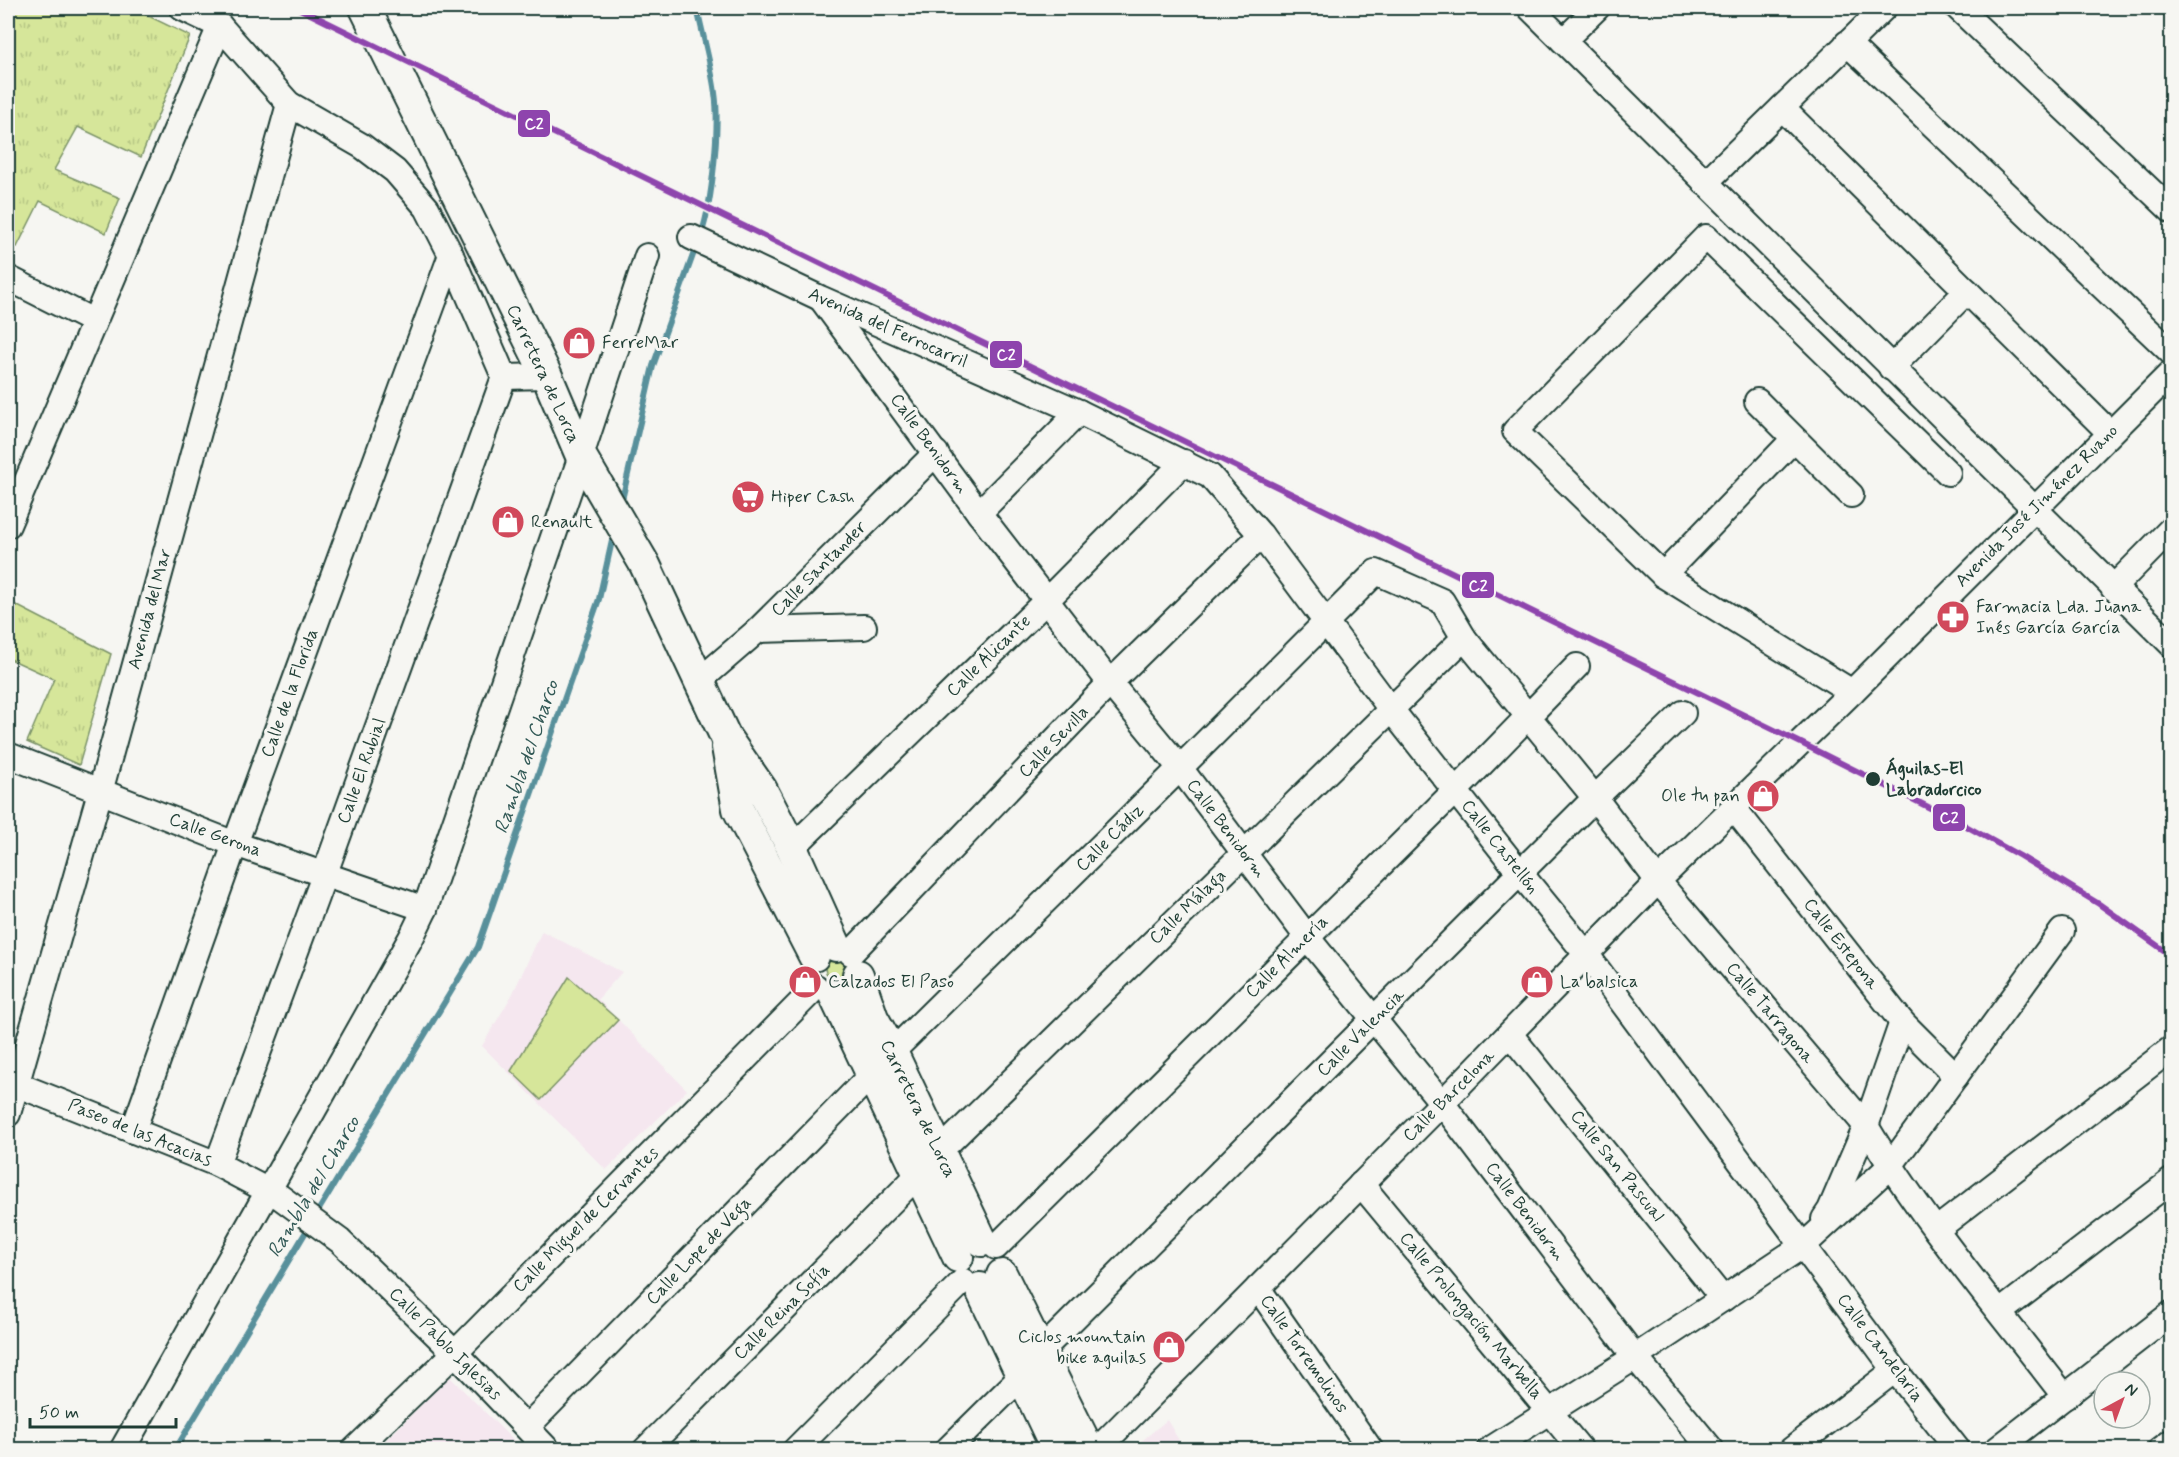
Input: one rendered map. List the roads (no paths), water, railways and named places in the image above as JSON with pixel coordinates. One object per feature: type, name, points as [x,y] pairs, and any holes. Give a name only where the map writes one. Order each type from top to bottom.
[{"type":"main road","name":"Carretera de Lorca","points":[[365,8],[547,376],[585,463],[645,565],[726,738],[762,790],[792,848],[840,957],[892,1052],[929,1163]]},
{"type":"main road","name":"Carretera de Lorca","points":[[726,738],[738,809],[840,957]]},
{"type":"main road","name":"Carretera de Lorca","points":[[840,957],[809,970],[812,981],[825,991],[871,1075],[929,1163],[980,1265],[1022,1377],[1057,1449]]},
{"type":"main road","points":[[825,991],[844,993],[852,987],[840,957]]},
{"type":"main road","name":"Carretera de Lorca","points":[[980,1265],[1039,1353],[1089,1449]]},
{"type":"street","points":[[182,8],[220,26],[289,104],[362,146],[395,171],[427,208],[451,255],[504,377],[547,376]]},
{"type":"street","points":[[1530,8],[2172,645]]},
{"type":"street","points":[[1563,41],[1597,8]]},
{"type":"street","points":[[1706,183],[1884,8]]},
{"type":"street","points":[[1958,8],[2172,211]]},
{"type":"street","points":[[8,525],[220,26]]},
{"type":"street","points":[[1848,43],[2172,353]]},
{"type":"street","name":"Avenida del Mar","points":[[8,1114],[12,1082],[100,792],[289,104]]},
{"type":"street","points":[[1782,108],[2110,433]]},
{"type":"street","name":"Avenida del Ferrocarril","points":[[691,237],[820,298],[1079,412],[1184,462]]},
{"type":"street","points":[[1852,692],[1663,575],[1515,430],[1706,237],[1948,473]]},
{"type":"street","name":"Calle de la Florida","points":[[133,1131],[235,844],[451,255]]},
{"type":"street","points":[[122,1449],[275,1193],[425,909],[585,463],[647,256]]},
{"type":"street","points":[[8,278],[93,321]]},
{"type":"street","points":[[1892,368],[1967,291]]},
{"type":"street","name":"Calle Benidorm","points":[[820,298],[979,513],[1110,683],[1180,768],[1307,937],[1442,1103],[1635,1357],[1712,1449]]},
{"type":"street","name":"Avenida José Jiménez Ruano","points":[[1800,742],[2172,372]]},
{"type":"street","name":"Calle El Rubial","points":[[217,1164],[504,377]]},
{"type":"street","points":[[1757,401],[1851,495]]},
{"type":"street","points":[[979,513],[1079,412]]},
{"type":"street","points":[[1663,575],[1794,439]]},
{"type":"street","name":"Calle Santander","points":[[699,681],[758,630],[936,453]]},
{"type":"street","name":"Calle Castellón","points":[[1184,462],[1210,476],[1261,535],[1390,708],[1587,954],[1804,1245]]},
{"type":"street","name":"Calle Alicante","points":[[792,848],[1047,600],[1184,462]]},
{"type":"street","points":[[2113,588],[2172,528]]},
{"type":"street","name":"Calle Sevilla","points":[[840,957],[1110,683],[1261,535]]},
{"type":"street","name":"Calle Cádiz","points":[[892,1052],[1376,572],[1442,601],[1464,638]]},
{"type":"street","points":[[758,630],[864,627]]},
{"type":"street","name":"Calle Málaga","points":[[929,1163],[1390,708],[1464,638]]},
{"type":"street","name":"Calle Tarragona","points":[[1464,638],[1595,798],[1658,880],[1866,1126],[1890,1166],[1936,1230],[2065,1397]]},
{"type":"street","name":"Calle Almería","points":[[795,1449],[1456,790],[1577,666]]},
{"type":"street","name":"Calle Valencia","points":[[1039,1353],[1683,712]]},
{"type":"street","name":"Calle Barcelona","points":[[1097,1449],[1442,1103],[1658,880],[1800,742]]},
{"type":"street","name":"Calle Gerona","points":[[8,755],[235,844],[425,909]]},
{"type":"street","name":"Calle Estepona","points":[[1732,807],[1902,1022],[1956,1076]]},
{"type":"street","points":[[1489,1449],[1635,1357],[1804,1245],[1890,1166],[2062,931]]},
{"type":"street","name":"Calle Miguel de Cervantes","points":[[354,1449],[825,991]]},
{"type":"street","points":[[1804,1245],[1830,1210],[1866,1126],[1902,1022]]},
{"type":"street","name":"Calle San Pascual","points":[[1510,1034],[1723,1299]]},
{"type":"street","points":[[1936,1230],[2172,1048]]},
{"type":"street","name":"Calle Lope de Vega","points":[[527,1427],[871,1075]]},
{"type":"street","name":"Paseo de las Acacias","points":[[12,1082],[217,1164],[275,1193],[340,1241]]},
{"type":"street","name":"Calle Reina Sofía","points":[[645,1449],[929,1163]]},
{"type":"street","points":[[2000,1312],[2172,1180]]},
{"type":"street","name":"Calle Prolongación Marbella","points":[[1361,1184],[1581,1449]]},
{"type":"street","name":"Calle Pablo Iglesias","points":[[340,1241],[455,1353],[548,1449]]},
{"type":"street","name":"Calle Candelaria","points":[[1804,1245],[1896,1370],[1958,1449]]},
{"type":"street","name":"Calle Torremolinos","points":[[1257,1288],[1371,1449]]},
{"type":"street","points":[[1996,1449],[2172,1313]]},
{"type":"street","points":[[1791,1449],[1896,1370]]},
{"type":"street","points":[[947,1449],[1022,1377]]},
{"type":"street","points":[[2160,1449],[2172,1441]]},
{"type":"waterway","name":"Rambla del Charco","points":[[697,8],[711,71],[716,107],[716,144],[712,185],[701,235]]},
{"type":"waterway","name":"Rambla del Charco","points":[[621,504],[653,366],[697,244]]},
{"type":"waterway","name":"Rambla del Charco","points":[[315,1216],[478,947],[599,599],[614,532]]},
{"type":"waterway","name":"Rambla del Charco","points":[[175,1450],[310,1225]]},
{"type":"place","name":"FerreMar","points":[[579,343]]},
{"type":"place","name":"Hiper Cash","points":[[748,497]]},
{"type":"place","name":"Renault","points":[[508,522]]},
{"type":"place","name":"Farmacia Lda. Juana Inés García García","points":[[1953,617]]},
{"type":"place","name":"Águilas-El Labradorcico","points":[[1873,779]]},
{"type":"place","name":"Ole tu pan","points":[[1763,796]]},
{"type":"place","name":"Calzados El Paso","points":[[805,982]]},
{"type":"place","name":"La balsica","points":[[1537,982]]},
{"type":"place","name":"Ciclos mountain bike aguilas","points":[[1169,1347]]}]
